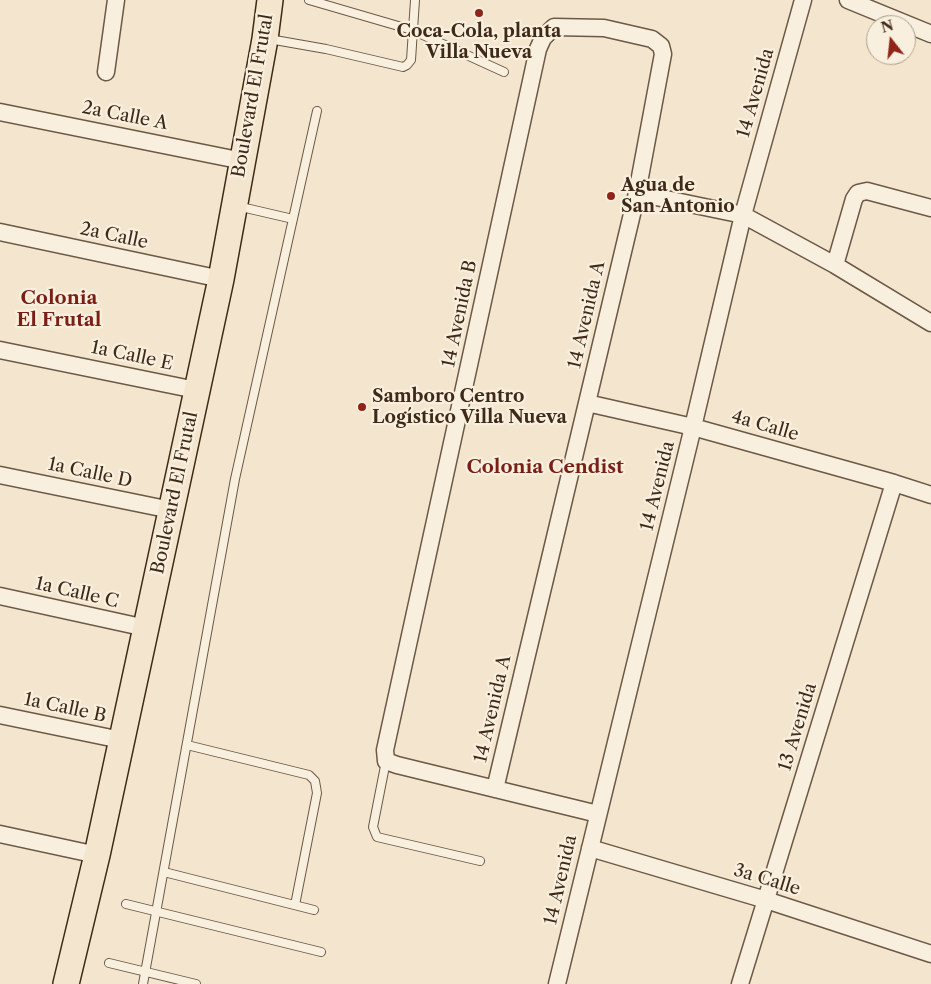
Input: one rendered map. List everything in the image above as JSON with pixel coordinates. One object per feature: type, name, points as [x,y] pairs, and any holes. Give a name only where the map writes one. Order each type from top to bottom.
[{"type":"main road","name":"Boulevard El Frutal","points":[[66,984],[97,855],[221,279],[270,0]]},
{"type":"street","points":[[106,72],[116,0]]},
{"type":"street","name":"14 Avenida","points":[[557,984],[694,427],[743,215],[803,0]]},
{"type":"street","points":[[848,0],[931,34]]},
{"type":"street","name":"14 Avenida B","points":[[386,761],[385,750],[538,49],[543,38],[554,27],[604,28],[652,39],[660,46],[663,54]]},
{"type":"street","name":"14 Avenida A","points":[[495,789],[637,193],[663,54]]},
{"type":"street","name":"2a Calle A","points":[[0,112],[243,161]]},
{"type":"street","points":[[835,265],[854,199],[858,192],[867,191],[931,208]]},
{"type":"street","points":[[637,193],[743,215],[835,265],[931,323]]},
{"type":"street","name":"2a Calle","points":[[0,232],[221,279]]},
{"type":"street","name":"1a Calle E","points":[[0,350],[196,390]]},
{"type":"street","name":"4a Calle","points":[[587,403],[694,427],[931,495]]},
{"type":"street","name":"1a Calle D","points":[[0,475],[171,510]]},
{"type":"street","name":"13 Avenida","points":[[740,984],[894,483]]},
{"type":"street","name":"1a Calle C","points":[[0,596],[146,628]]},
{"type":"street","name":"1a Calle B","points":[[0,715],[121,740]]},
{"type":"street","points":[[386,761],[598,814]]},
{"type":"street","points":[[0,834],[97,855]]},
{"type":"street","name":"3a Calle","points":[[590,848],[766,900],[931,954]]},
{"type":"lane","points":[[310,0],[412,30],[504,72]]},
{"type":"lane","points":[[264,39],[326,49],[403,67],[408,65],[411,60],[415,0]]},
{"type":"lane","points":[[143,984],[235,478],[318,111]]},
{"type":"lane","points":[[234,206],[293,220]]},
{"type":"lane","points":[[187,745],[309,775],[315,781],[318,794],[295,905]]},
{"type":"lane","points":[[386,761],[373,827],[377,837],[480,861]]},
{"type":"lane","points":[[164,872],[314,910]]},
{"type":"lane","points":[[126,904],[321,952]]},
{"type":"lane","points":[[109,963],[196,984]]},
{"type":"place","name":"Coca-Cola, planta Villa Nueva","points":[[479,13]]},
{"type":"place","name":"Agua de San Antonio","points":[[611,196]]},
{"type":"place","name":"Samboro Centro Logístico Villa Nueva","points":[[362,407]]},
{"type":"district","name":"Colonia El Frutal","points":[[59,310]]},
{"type":"district","name":"Colonia Cendist","points":[[545,468]]}]
